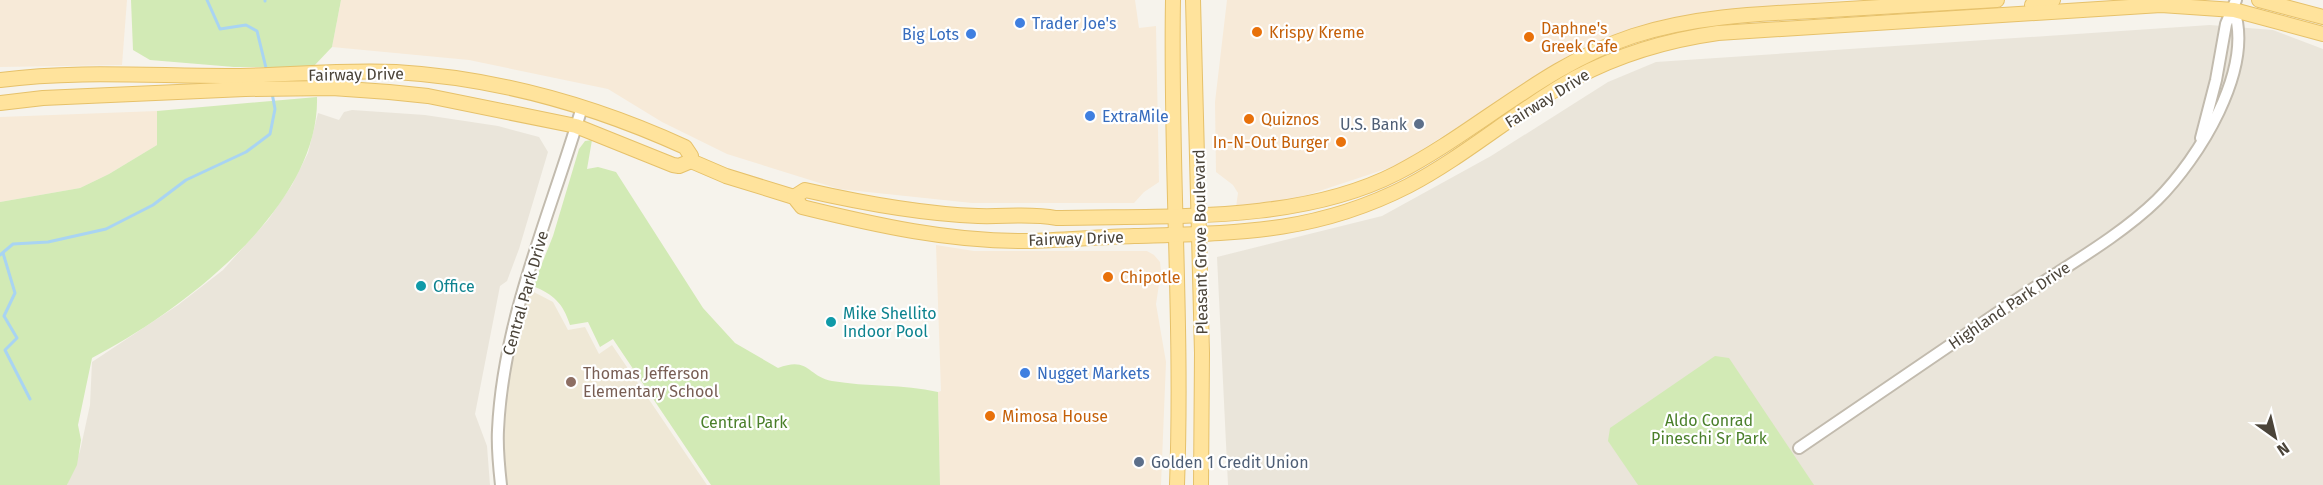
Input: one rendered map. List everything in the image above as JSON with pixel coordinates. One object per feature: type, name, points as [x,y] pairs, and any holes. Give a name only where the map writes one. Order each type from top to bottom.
[{"type":"main road","name":"Pleasant Grove Boulevard","points":[[1173,0],[1172,70],[1179,423],[1177,485]]},
{"type":"main road","name":"Pleasant Grove Boulevard","points":[[1194,0],[1202,353],[1201,485]]},
{"type":"main road","name":"Fairway Drive","points":[[859,202],[979,216],[1035,214],[1056,218],[1199,214],[1288,207],[1369,185],[1420,159],[1559,69],[1615,43],[1666,26],[1723,16],[1997,0]]},
{"type":"main road","points":[[1932,19],[1968,10],[2048,3],[2053,0]]},
{"type":"main road","points":[[2259,0],[2323,17]]},
{"type":"main road","name":"Fairway Drive","points":[[298,81],[428,96],[576,126],[674,165],[679,166],[691,161],[798,202],[884,227],[1027,241],[1266,231],[1304,224],[1365,205],[1423,178],[1575,78],[1644,49],[1718,33],[2161,5],[2235,5],[2323,34]]},
{"type":"main road","name":"Fairway Drive","points":[[0,103],[245,82],[298,81],[373,72],[429,75],[490,83],[582,107],[685,147],[691,156],[691,161]]},
{"type":"main road","name":"Fairway Drive","points":[[0,80],[93,74],[245,82]]},
{"type":"main road","points":[[798,202],[849,212],[859,202],[875,217],[907,225],[918,232]]},
{"type":"street","name":"Highland Park Drive","points":[[1799,448],[2131,222],[2172,184],[2217,120],[2230,84],[2240,26],[2235,5]]},
{"type":"street","name":"Central Park Drive","points":[[501,485],[498,429],[505,365],[521,301],[582,107]]},
{"type":"shaded area","points":[[0,0],[127,0],[122,65],[0,67]]},
{"type":"shaded area","points":[[341,0],[1135,0],[1139,28],[1156,26],[1159,182],[1144,192],[1134,203],[972,203],[839,189],[727,154],[662,122],[608,89],[469,60],[332,47]]},
{"type":"shaded area","points":[[1227,0],[1842,0],[1672,18],[1579,49],[1398,165],[1292,200],[1236,207],[1238,193],[1233,185],[1216,172],[1215,102]]},
{"type":"shaded area","points":[[2210,25],[2273,30],[2323,49],[2323,485],[1228,485],[1217,257],[1382,216],[1491,156],[1608,82],[1656,62]]},
{"type":"shaded area","points":[[352,110],[425,115],[498,126],[539,137],[548,152],[519,249],[507,281],[500,286],[475,414],[487,446],[490,485],[67,485],[80,451],[90,405],[92,362],[178,305],[223,270],[268,220],[292,185],[308,153],[318,113],[339,120],[344,112]]},
{"type":"shaded area","points":[[157,111],[157,145],[109,174],[80,188],[0,202],[0,117]]},
{"type":"shaded area","points":[[936,245],[974,251],[1147,251],[1154,255],[1160,262],[1161,271],[1156,304],[1166,362],[1161,485],[940,485],[938,392],[941,391]]},
{"type":"shaded area","name":"Thomas Jefferson Elementary School","points":[[530,290],[553,302],[568,330],[585,327],[599,354],[612,345],[707,485],[504,485],[501,438],[511,351]]},
{"type":"green space","points":[[131,0],[341,0],[332,47],[313,67],[234,67],[150,60],[133,50]]},
{"type":"green space","points":[[317,97],[312,138],[295,178],[270,216],[239,252],[165,313],[92,358],[78,425],[81,440],[77,465],[67,485],[0,485],[0,202],[80,188],[109,174],[157,145],[157,111]]},
{"type":"green space","name":"Central Park","points":[[592,140],[587,169],[598,167],[616,172],[703,308],[735,343],[778,368],[796,364],[832,381],[938,392],[940,485],[711,485],[613,339],[600,347],[588,322],[570,325],[557,301],[533,286],[553,236],[579,149],[585,141]]},
{"type":"green space","name":"Aldo Conrad Pineschi Sr Park","points":[[1715,356],[1729,358],[1814,485],[1638,485],[1608,441],[1610,428]]},
{"type":"waterway","points":[[207,0],[220,29],[246,25],[257,31],[267,72]]},
{"type":"waterway","points":[[0,255],[13,244],[48,242],[106,229],[153,205],[186,180],[246,152],[270,134],[275,109],[272,93]]},
{"type":"waterway","points":[[3,253],[15,293],[4,316],[17,338],[5,350],[30,399]]},
{"type":"place","name":"Trader Joe's","points":[[1020,23]]},
{"type":"place","name":"Krispy Kreme","points":[[1257,32]]},
{"type":"place","name":"Big Lots","points":[[971,34]]},
{"type":"place","name":"Daphne's Greek Cafe","points":[[1529,37]]},
{"type":"place","name":"ExtraMile","points":[[1090,116]]},
{"type":"place","name":"Quiznos","points":[[1249,119]]},
{"type":"place","name":"U.S. Bank","points":[[1419,124]]},
{"type":"place","name":"In-N-Out Burger","points":[[1341,142]]},
{"type":"place","name":"Chipotle","points":[[1108,277]]},
{"type":"place","name":"Office","points":[[421,286]]},
{"type":"place","name":"Mike Shellito Indoor Pool","points":[[831,322]]},
{"type":"place","name":"Nugget Markets","points":[[1025,373]]},
{"type":"place","name":"Thomas Jefferson Elementary School","points":[[571,382]]},
{"type":"place","name":"Mimosa House","points":[[990,416]]},
{"type":"place","name":"Golden 1 Credit Union","points":[[1139,462]]}]
